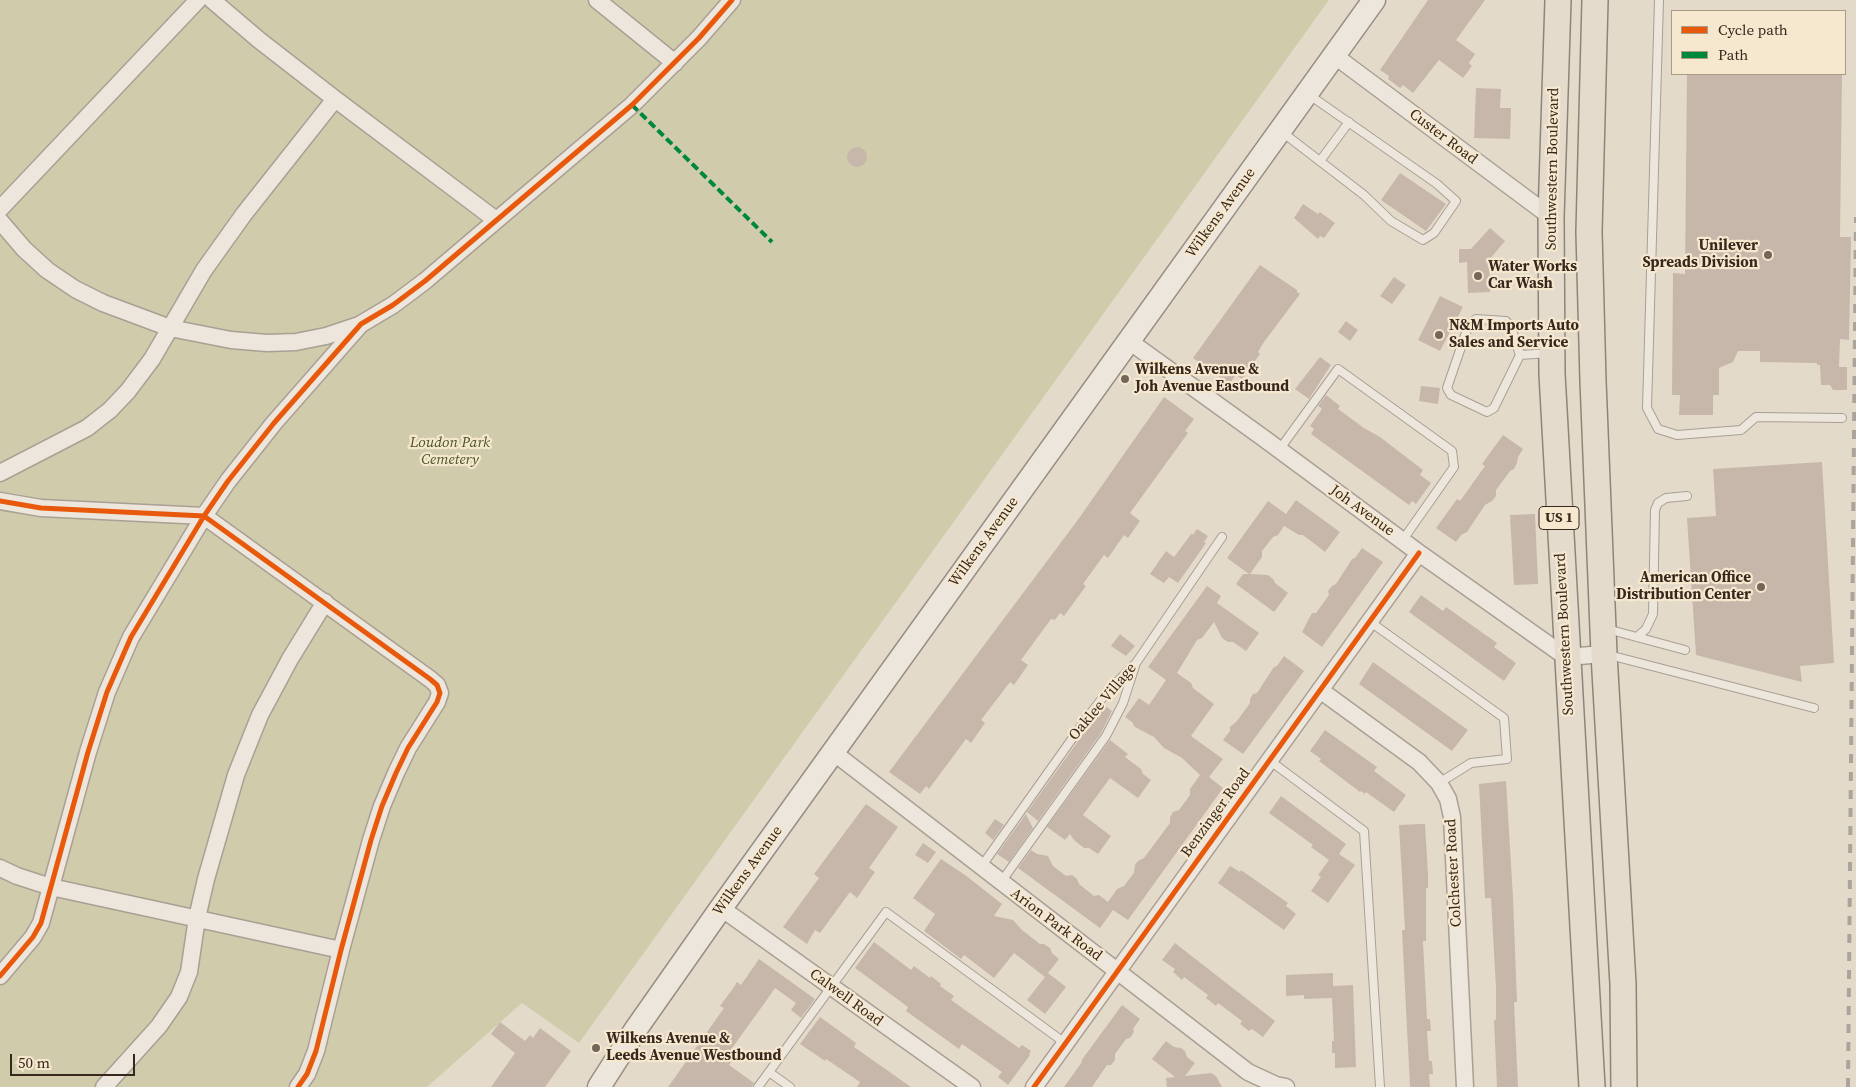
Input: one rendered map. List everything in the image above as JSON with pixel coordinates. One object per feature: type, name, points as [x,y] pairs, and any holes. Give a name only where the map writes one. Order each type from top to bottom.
[{"type":"main road","name":"Wilkens Avenue","points":[[599,1087],[636,1029],[721,908],[1374,0]]},
{"type":"main road","name":"Southwestern Boulevard","points":[[1558,0],[1551,218],[1552,353],[1566,657],[1592,1087]]},
{"type":"main road","name":"US 1","points":[[1595,0],[1589,232],[1604,654],[1623,984],[1624,1087]]},
{"type":"street","points":[[0,209],[198,0]]},
{"type":"street","points":[[212,0],[259,40],[335,99],[496,220]]},
{"type":"street","points":[[597,0],[675,63]]},
{"type":"street","points":[[0,221],[24,249],[47,270],[75,289],[170,328],[231,340],[267,343],[296,342],[326,336],[361,324],[393,306],[426,281],[632,105],[675,63],[732,0]]},
{"type":"street","name":"Custer Road","points":[[1334,56],[1551,218]]},
{"type":"street","points":[[0,473],[86,428],[110,410],[128,391],[152,359],[204,270],[244,214],[335,99]]},
{"type":"street","points":[[0,976],[33,938],[41,923],[88,752],[107,692],[131,637],[204,516],[228,481],[274,423],[361,324]]},
{"type":"street","name":"Joh Avenue","points":[[1129,341],[1402,541],[1566,657]]},
{"type":"street","points":[[0,501],[41,508],[204,516],[437,685],[440,693],[437,702],[408,748],[382,806],[341,950],[316,1050],[307,1074],[298,1087]]},
{"type":"street","name":"Benzinger Road","points":[[1034,1087],[1419,553]]},
{"type":"street","points":[[104,1087],[144,1043],[179,997],[189,972],[197,918],[206,879],[236,775],[260,715],[290,659],[325,602]]},
{"type":"street","points":[[1566,657],[1604,654]]},
{"type":"street","name":"Colchester Road","points":[[1320,690],[1419,762],[1439,783],[1448,799],[1452,817],[1465,1087]]},
{"type":"street","name":"Arion Park Road","points":[[833,752],[1248,1072],[1276,1085],[1286,1087]]},
{"type":"street","points":[[0,868],[17,876],[51,887],[341,950]]},
{"type":"street","name":"Calwell Road","points":[[721,908],[972,1087]]},
{"type":"lane","points":[[1660,0],[1647,408],[1658,429],[1678,435],[1741,430],[1756,417],[1842,418]]},
{"type":"lane","points":[[1281,130],[1364,195],[1391,221],[1424,240],[1434,233],[1456,201],[1437,184],[1307,94]]},
{"type":"lane","points":[[1320,161],[1349,122]]},
{"type":"lane","points":[[1476,319],[1506,321],[1512,327],[1520,355],[1494,408],[1487,412],[1451,395],[1447,388],[1469,324],[1476,319]]},
{"type":"lane","points":[[1520,355],[1552,353]]},
{"type":"lane","points":[[1279,450],[1338,369],[1452,451],[1454,466],[1402,541]]},
{"type":"lane","points":[[1637,637],[1646,629],[1653,614],[1654,510],[1658,503],[1666,498],[1688,496]]},
{"type":"lane","name":"Oaklee Village","points":[[981,867],[1084,722],[1107,692],[1136,663],[1222,537]]},
{"type":"lane","points":[[1370,621],[1504,718],[1507,759],[1471,763],[1439,783]]},
{"type":"lane","points":[[1603,628],[1685,650]]},
{"type":"lane","points":[[1604,654],[1814,708]]},
{"type":"lane","points":[[1000,882],[1106,736],[1122,703],[1136,663]]},
{"type":"lane","points":[[1269,760],[1364,832],[1380,1087]]},
{"type":"lane","points":[[758,1087],[886,912],[1065,1043]]},
{"type":"lane","points":[[769,1072],[790,1087]]},
{"type":"green space","name":"Loudon Park Cemetery","points":[[0,0],[1329,0],[579,1043],[522,1003],[427,1087],[0,1087]]},
{"type":"building","points":[[1428,0],[1485,0],[1456,40],[1475,54],[1469,63],[1472,66],[1463,78],[1439,60],[1413,93],[1403,85],[1400,88],[1388,79],[1389,76],[1380,70]]},
{"type":"building","name":"Unilever Spreads Division","points":[[1687,75],[1842,75],[1840,237],[1851,237],[1849,340],[1840,339],[1839,367],[1847,367],[1847,390],[1833,390],[1830,385],[1821,385],[1820,365],[1817,365],[1817,363],[1760,362],[1760,351],[1738,351],[1733,362],[1719,368],[1719,395],[1713,395],[1713,415],[1679,415],[1680,395],[1672,395],[1673,273],[1685,274]]},
{"type":"building","points":[[1476,88],[1501,89],[1500,108],[1511,108],[1510,139],[1474,138]]},
{"type":"building","points":[[857,147],[864,150],[867,157],[864,164],[857,167],[850,164],[847,157],[850,150]]},
{"type":"building","points":[[1400,173],[1446,204],[1426,231],[1381,200]]},
{"type":"building","points":[[1303,204],[1318,214],[1320,212],[1335,223],[1324,238],[1320,236],[1318,239],[1294,218]]},
{"type":"building","name":"Water Works Car Wash","points":[[1490,228],[1505,241],[1489,260],[1490,292],[1468,293],[1467,262],[1459,263],[1459,249],[1471,249]]},
{"type":"building","points":[[1260,265],[1300,294],[1264,342],[1258,352],[1260,354],[1242,379],[1236,375],[1229,384],[1193,358]]},
{"type":"building","points":[[1394,277],[1406,285],[1392,304],[1380,296]]},
{"type":"building","points":[[1440,296],[1463,307],[1440,351],[1418,340]]},
{"type":"building","points":[[1346,321],[1358,330],[1350,341],[1338,332]]},
{"type":"building","points":[[1320,357],[1331,365],[1309,399],[1295,389]]},
{"type":"building","points":[[1421,386],[1440,388],[1438,404],[1419,401]]},
{"type":"building","points":[[1326,395],[1340,406],[1338,409],[1380,437],[1423,470],[1420,475],[1431,483],[1416,504],[1412,501],[1409,505],[1311,434],[1314,429],[1310,426],[1322,409],[1318,406]]},
{"type":"building","points":[[1164,397],[1194,419],[1185,431],[1188,433],[1130,513],[1140,521],[1128,538],[1124,535],[1108,558],[1104,555],[1083,584],[1086,586],[1064,616],[1060,613],[1055,620],[1051,619],[1021,660],[1028,665],[1014,685],[1010,682],[981,720],[985,723],[971,743],[966,739],[929,789],[926,786],[920,794],[889,772],[1077,521]]},
{"type":"building","points":[[1503,435],[1523,449],[1517,463],[1496,490],[1496,496],[1485,505],[1467,532],[1461,535],[1456,542],[1436,528],[1457,499],[1460,501],[1485,466],[1482,464]]},
{"type":"building","name":"American Office Distribution Center","points":[[1822,462],[1834,663],[1800,666],[1802,682],[1696,655],[1687,518],[1716,516],[1713,469]]},
{"type":"building","points":[[1296,500],[1340,532],[1325,552],[1303,535],[1299,535],[1284,526],[1278,535],[1273,537],[1262,551],[1262,557],[1250,574],[1268,575],[1288,593],[1274,612],[1236,584],[1243,574],[1249,574],[1227,558],[1268,501],[1286,514]]},
{"type":"building","points":[[1535,514],[1538,584],[1514,585],[1510,515]]},
{"type":"building","points":[[1197,529],[1208,536],[1204,542],[1206,543],[1178,583],[1169,577],[1164,583],[1150,574],[1166,551],[1174,557]]},
{"type":"building","points":[[1362,548],[1383,562],[1322,647],[1302,632],[1312,613],[1316,613],[1329,595],[1328,591],[1336,584],[1352,559],[1355,558]]},
{"type":"building","points":[[1207,586],[1221,596],[1217,603],[1259,633],[1246,651],[1233,642],[1228,642],[1222,638],[1214,622],[1202,638],[1197,640],[1177,673],[1214,704],[1191,736],[1223,759],[1209,777],[1223,788],[1128,920],[1113,910],[1100,928],[1018,868],[1031,850],[1037,854],[1048,856],[1053,866],[1066,876],[1072,875],[1079,884],[1094,896],[1099,895],[1108,902],[1117,889],[1124,886],[1134,873],[1135,865],[1144,858],[1170,823],[1170,817],[1173,812],[1179,810],[1190,795],[1190,789],[1200,775],[1182,758],[1164,748],[1154,737],[1135,727],[1125,717],[1139,698],[1149,705],[1166,680],[1148,667]]},
{"type":"building","points":[[1421,595],[1443,611],[1446,607],[1497,643],[1494,647],[1516,663],[1504,681],[1409,612]]},
{"type":"building","points":[[1120,634],[1135,646],[1126,656],[1111,646]]},
{"type":"building","points":[[1284,656],[1304,671],[1243,754],[1223,740],[1230,731],[1230,727],[1237,721],[1250,703],[1253,694],[1257,693],[1274,667],[1277,666]]},
{"type":"building","points":[[1373,662],[1468,730],[1452,751],[1359,684]]},
{"type":"building","points":[[1104,705],[1112,711],[1101,733],[1038,821],[1027,812]]},
{"type":"building","points":[[1325,730],[1377,767],[1374,771],[1406,795],[1394,812],[1366,792],[1365,794],[1360,792],[1319,761],[1321,759],[1310,751]]},
{"type":"building","points":[[1110,740],[1128,754],[1125,757],[1141,769],[1143,774],[1151,780],[1138,798],[1110,778],[1083,815],[1111,836],[1098,854],[1089,848],[1084,848],[1070,834],[1065,840],[1047,827]]},
{"type":"building","points":[[1506,781],[1513,898],[1517,1002],[1514,1002],[1518,1087],[1497,1087],[1494,1020],[1496,1020],[1496,988],[1491,898],[1485,898],[1479,784]]},
{"type":"building","points":[[1281,796],[1346,844],[1339,854],[1355,865],[1328,903],[1311,891],[1321,877],[1318,875],[1329,860],[1311,847],[1313,845],[1269,813]]},
{"type":"building","points":[[866,804],[898,827],[869,868],[875,872],[857,898],[850,892],[820,933],[815,930],[807,944],[783,927],[819,878],[814,874]]},
{"type":"building","points":[[1026,814],[1033,828],[1009,862],[997,854]]},
{"type":"building","points":[[995,819],[1004,825],[993,840],[985,833]]},
{"type":"building","points":[[1425,824],[1428,888],[1426,888],[1426,941],[1423,941],[1427,1019],[1430,1019],[1431,1031],[1427,1031],[1429,1061],[1432,1061],[1433,1074],[1429,1074],[1430,1087],[1410,1087],[1402,930],[1405,930],[1399,825]]},
{"type":"building","points":[[923,843],[936,852],[928,863],[915,855]]},
{"type":"building","points":[[941,859],[1002,904],[994,916],[1013,920],[1040,944],[1050,948],[1052,953],[1059,959],[1048,973],[1066,987],[1045,1014],[1027,1000],[1045,977],[1014,953],[994,978],[964,955],[961,959],[924,931],[935,914],[913,898]]},
{"type":"building","points":[[1230,866],[1240,872],[1241,870],[1288,903],[1286,906],[1296,914],[1284,930],[1218,883]]},
{"type":"building","points":[[874,942],[911,970],[914,966],[930,978],[931,976],[941,984],[940,986],[954,996],[951,1000],[1019,1048],[1022,1045],[1031,1051],[1008,1085],[998,1077],[1002,1072],[962,1044],[959,1049],[906,1011],[908,1007],[855,968]]},
{"type":"building","points":[[1175,943],[1275,1021],[1263,1037],[1252,1029],[1249,1031],[1240,1024],[1242,1021],[1218,1003],[1216,1006],[1206,998],[1208,995],[1184,977],[1182,980],[1173,972],[1175,969],[1162,960]]},
{"type":"building","points":[[759,959],[815,999],[801,1018],[791,1010],[796,1003],[775,988],[727,1055],[733,1059],[729,1065],[754,1083],[752,1087],[668,1087],[724,1008],[720,1006],[737,982],[741,985]]},
{"type":"building","points":[[1333,973],[1333,986],[1353,985],[1356,1067],[1335,1068],[1335,1053],[1332,1053],[1332,1041],[1334,1041],[1332,998],[1304,999],[1304,995],[1286,996],[1286,975]]},
{"type":"building","points":[[1122,1005],[1140,1019],[1133,1029],[1134,1032],[1130,1038],[1126,1039],[1115,1054],[1115,1060],[1111,1065],[1107,1065],[1092,1087],[1064,1087],[1081,1061]]},
{"type":"building","points":[[820,1017],[856,1043],[854,1047],[911,1087],[857,1087],[860,1082],[800,1044]]},
{"type":"building","points":[[500,1022],[525,1041],[530,1035],[533,1038],[540,1028],[571,1051],[545,1087],[491,1087],[515,1053],[491,1034]]},
{"type":"building","points":[[1166,1041],[1174,1047],[1185,1051],[1187,1057],[1195,1063],[1185,1076],[1211,1073],[1216,1076],[1222,1087],[1167,1087],[1166,1078],[1175,1077],[1152,1059]]},
{"type":"railway","points":[[1848,1087],[1856,217]]},
{"type":"marked path","points":[[632,105],[772,242]]},
{"type":"cycle path","points":[[298,1087],[307,1074],[316,1051],[341,950],[382,806],[408,748],[437,702],[440,693],[437,685],[430,679],[204,516],[228,481],[274,423],[361,324],[393,305],[425,281],[632,105],[699,38],[732,0]]},
{"type":"cycle path","points":[[0,501],[41,508],[204,516],[131,637],[107,692],[88,752],[41,923],[33,937],[0,976]]},
{"type":"cycle path","points":[[1034,1087],[1419,553]]},
{"type":"place","name":"Unilever Spreads Division","points":[[1768,255]]},
{"type":"place","name":"Water Works Car Wash","points":[[1478,276]]},
{"type":"place","name":"N&M Imports Auto Sales and Service","points":[[1439,335]]},
{"type":"place","name":"Wilkens Avenue & Joh Avenue Eastbound","points":[[1125,379]]},
{"type":"place","name":"American Office Distribution Center","points":[[1761,587]]},
{"type":"place","name":"Wilkens Avenue & Leeds Avenue Westbound","points":[[596,1048]]}]
